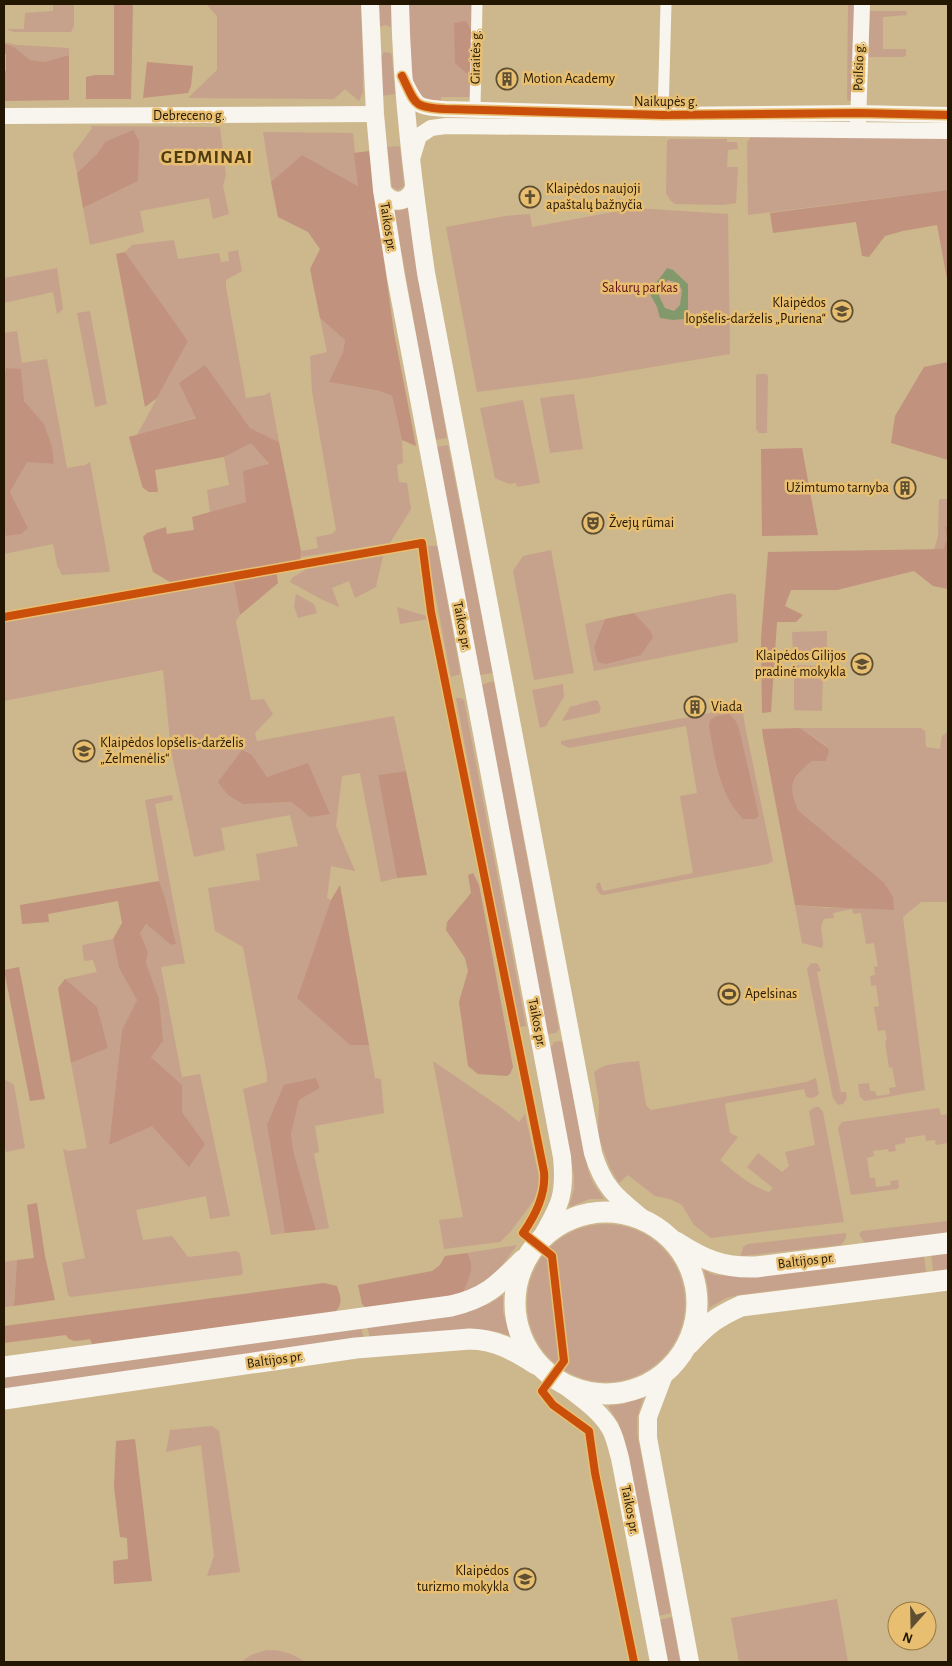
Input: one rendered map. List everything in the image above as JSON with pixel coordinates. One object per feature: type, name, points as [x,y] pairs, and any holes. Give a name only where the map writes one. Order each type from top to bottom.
[{"type":"highway","name":"Baltijos pr.","points":[[533,1248],[560,1224],[572,1218],[590,1213],[610,1212],[623,1213],[647,1222],[697,1256],[736,1268],[948,1243]]},
{"type":"highway","points":[[670,1238],[681,1252],[689,1267],[694,1284],[696,1302],[693,1328],[682,1352]]},
{"type":"highway","points":[[533,1248],[519,1274],[515,1292],[518,1326],[526,1348],[541,1367],[558,1380],[579,1390],[602,1394],[624,1392],[646,1384],[665,1372],[706,1326],[720,1316],[741,1306],[948,1280]]},
{"type":"highway","points":[[4,1368],[451,1306],[480,1297],[496,1287],[533,1248]]},
{"type":"highway","name":"Baltijos pr.","points":[[4,1399],[356,1348],[470,1339],[501,1344],[541,1367]]},
{"type":"main road","name":"Taikos pr.","points":[[370,4],[371,53],[382,190],[396,277],[562,1157],[564,1174],[563,1194],[557,1210],[533,1248]]},
{"type":"main road","points":[[400,4],[402,76],[410,166],[426,273],[593,1153],[602,1178],[609,1188],[647,1222]]},
{"type":"main road","points":[[371,53],[373,46],[378,41],[386,39],[393,41],[401,53]]},
{"type":"main road","points":[[382,190],[392,200],[399,201],[411,195],[414,188]]},
{"type":"main road","points":[[665,1372],[648,1417],[648,1438],[690,1662]]},
{"type":"main road","name":"Taikos pr.","points":[[558,1380],[596,1411],[611,1430],[615,1439],[659,1662]]},
{"type":"street","name":"Giraitės g.","points":[[475,110],[477,4]]},
{"type":"street","points":[[663,115],[666,4]]},
{"type":"street","name":"Poilsio g.","points":[[858,130],[862,4]]},
{"type":"street","name":"Naikupės g.","points":[[402,76],[414,101],[422,107],[663,115],[858,113],[948,115]]},
{"type":"street","name":"Debreceno g.","points":[[4,116],[375,114]]},
{"type":"street","name":"Naikupės g.","points":[[410,166],[419,136],[431,128],[446,126],[948,131]]},
{"type":"green space","points":[[53,4],[74,4],[74,26],[71,32],[14,32],[6,29],[24,29],[25,13],[53,11]]},
{"type":"green space","points":[[206,4],[362,4],[363,92],[359,101],[345,89],[334,99],[188,98],[217,70],[217,16]]},
{"type":"green space","points":[[378,4],[391,4],[391,27],[385,25],[378,28]]},
{"type":"green space","points":[[409,4],[474,4],[472,97],[441,97],[441,103],[425,102],[411,81]]},
{"type":"green space","points":[[848,4],[855,4],[853,101],[847,99]]},
{"type":"green space","points":[[870,11],[906,11],[907,15],[883,17],[883,49],[906,49],[906,56],[868,57]]},
{"type":"green space","points":[[4,42],[17,45],[69,48],[69,55],[44,62],[30,60],[14,47]]},
{"type":"green space","points":[[384,52],[391,53],[392,56],[395,94],[382,96],[380,57]]},
{"type":"green space","points":[[91,126],[220,127],[226,175],[223,186],[229,214],[213,219],[209,198],[140,211],[144,232],[90,245],[83,208],[138,181],[105,142],[97,154],[77,173],[73,154],[92,128]]},
{"type":"green space","points":[[263,132],[353,133],[358,186],[302,155],[271,182]]},
{"type":"green space","points":[[752,136],[948,136],[948,190],[748,215],[747,142]]},
{"type":"green space","points":[[670,139],[727,139],[727,142],[737,142],[738,149],[728,150],[727,167],[738,167],[736,203],[723,205],[675,204],[670,200],[666,193],[667,141]]},
{"type":"green space","points":[[400,146],[404,186],[398,190],[392,187],[387,147]]},
{"type":"green space","points":[[408,208],[447,438],[435,440],[394,210],[399,211]]},
{"type":"green space","name":"Sakurų parkas","points":[[635,208],[728,214],[730,354],[587,378],[477,392],[446,227],[505,216],[530,214],[532,227]]},
{"type":"green space","points":[[174,240],[178,259],[219,253],[221,262],[229,261],[228,252],[238,250],[242,271],[226,280],[226,287],[246,398],[265,395],[270,392],[279,442],[250,428],[204,365],[197,417],[137,435],[188,341],[125,252],[132,245]]},
{"type":"green space","points":[[57,268],[63,309],[57,314],[53,292],[4,303],[4,278]]},
{"type":"green space","points":[[90,311],[107,404],[95,407],[77,313]]},
{"type":"green space","points":[[320,318],[345,340],[343,352],[329,382],[380,391],[392,396],[402,440],[403,463],[397,465],[399,482],[407,483],[411,509],[390,543],[301,557],[301,551],[318,548],[316,537],[332,534],[336,530],[312,391],[310,356],[327,352]]},
{"type":"green space","points":[[17,331],[22,363],[47,359],[67,468],[85,465],[90,462],[110,571],[62,575],[57,565],[53,544],[4,554],[4,533],[6,536],[28,528],[10,492],[27,461],[54,464],[44,424],[23,401],[21,370],[6,368],[4,376],[4,333]]},
{"type":"green space","points":[[766,374],[768,376],[767,433],[759,433],[756,429],[756,375]]},
{"type":"green space","points":[[574,394],[583,449],[550,453],[540,398]]},
{"type":"green space","points":[[523,400],[540,483],[517,487],[516,483],[509,484],[495,478],[480,408]]},
{"type":"green space","points":[[251,442],[269,465],[246,502],[210,512],[207,490],[229,485],[224,457]]},
{"type":"green space","points":[[448,445],[493,673],[480,675],[436,447]]},
{"type":"green space","points":[[948,499],[948,527],[945,527],[947,540],[943,549],[934,550],[938,536],[939,500]]},
{"type":"green space","points":[[426,546],[437,546],[438,550],[460,671],[460,674],[451,677]]},
{"type":"green space","points":[[551,550],[574,673],[534,680],[513,571],[523,556]]},
{"type":"green space","points":[[383,556],[376,587],[355,598],[349,581],[332,588],[339,607],[290,582],[292,578],[308,568]]},
{"type":"green space","points":[[233,576],[240,615],[236,621],[251,700],[264,699],[273,714],[255,733],[257,741],[394,716],[406,771],[378,775],[397,878],[381,882],[360,773],[342,776],[336,826],[355,871],[331,866],[327,898],[331,900],[297,997],[350,1045],[369,1045],[375,1078],[381,1079],[384,1113],[315,1126],[319,1152],[314,1154],[329,1228],[316,1230],[294,1154],[291,1135],[299,1100],[320,1088],[316,1078],[267,1125],[285,1233],[271,1235],[243,1089],[267,1082],[267,1074],[243,947],[215,931],[208,888],[260,880],[256,854],[298,846],[290,815],[221,828],[225,850],[194,857],[171,751],[163,670],[4,701],[4,617]],"holes":[[[252,755],[267,777],[277,774],[310,817],[291,802],[243,804]]]},
{"type":"green space","points":[[731,593],[736,595],[738,642],[594,671],[585,624],[605,619],[594,647],[650,630],[634,613]]},
{"type":"green space","points":[[296,594],[314,604],[317,613],[298,618],[294,606]]},
{"type":"green space","points":[[397,607],[426,616],[428,619],[400,624]]},
{"type":"green space","points":[[827,631],[827,652],[793,653],[792,632]]},
{"type":"green space","points":[[794,665],[823,666],[822,711],[794,710]]},
{"type":"green space","points":[[494,681],[559,1029],[556,1033],[547,1034],[481,685]]},
{"type":"green space","points":[[563,684],[564,697],[546,726],[540,728],[532,690]]},
{"type":"green space","points":[[456,698],[464,700],[526,1026],[518,1027]]},
{"type":"green space","points":[[595,700],[598,701],[601,709],[599,713],[563,721],[570,707]]},
{"type":"green space","points":[[742,707],[773,861],[768,864],[603,895],[600,894],[596,888],[597,883],[600,883],[603,891],[693,873],[680,796],[697,793],[686,726],[569,748],[561,744],[561,741]],"holes":[[[750,778],[759,815],[743,819]]]},
{"type":"green space","points":[[800,728],[921,728],[925,731],[926,747],[940,749],[942,736],[948,732],[948,902],[921,902],[903,917],[925,1090],[865,1101],[860,1097],[858,1084],[869,1083],[870,1091],[875,1091],[877,1096],[890,1094],[889,1088],[896,1087],[892,1067],[889,1068],[885,1030],[878,1031],[874,1007],[879,1006],[876,985],[871,986],[870,976],[875,975],[874,967],[878,966],[874,943],[866,944],[861,913],[853,914],[852,909],[833,913],[834,918],[824,919],[821,927],[822,948],[802,943],[795,905],[827,908],[856,907],[817,826],[798,810],[791,796],[793,783],[801,770],[827,746]]},
{"type":"green space","points":[[172,795],[173,800],[155,804],[185,964],[161,967],[182,1077],[200,1074],[230,1216],[210,1219],[206,1196],[136,1210],[143,1240],[172,1236],[188,1257],[237,1251],[240,1254],[243,1273],[241,1275],[71,1297],[68,1295],[62,1263],[85,1258],[63,1149],[69,1151],[87,1148],[71,1063],[108,1048],[96,1007],[65,979],[97,972],[93,960],[84,961],[82,945],[113,939],[119,968],[137,1000],[122,1030],[109,1144],[152,1125],[205,1144],[182,1112],[182,1085],[151,1057],[159,999],[146,963],[148,952],[140,933],[146,924],[171,945],[176,944],[165,897],[159,881],[145,800]]},
{"type":"green space","points":[[810,964],[818,964],[821,971],[817,972],[841,1092],[846,1092],[847,1098],[843,1104],[838,1105],[833,1098],[807,969]]},
{"type":"green space","points":[[562,1041],[588,1170],[593,1183],[604,1199],[590,1199],[569,1207],[574,1189],[574,1176],[549,1046],[552,1046],[554,1042]]},
{"type":"green space","points":[[433,1061],[519,1122],[525,1114],[540,1182],[534,1200],[511,1231],[500,1242],[444,1249],[439,1220],[463,1217]]},
{"type":"green space","points":[[639,1061],[646,1105],[651,1110],[806,1082],[816,1078],[819,1094],[813,1098],[806,1096],[804,1089],[727,1103],[725,1105],[730,1133],[738,1137],[720,1160],[749,1183],[769,1192],[773,1188],[747,1167],[758,1153],[782,1172],[789,1166],[785,1152],[815,1145],[809,1111],[819,1107],[823,1112],[844,1222],[711,1238],[694,1225],[682,1205],[670,1199],[655,1196],[628,1175],[619,1183],[610,1168],[598,1135],[599,1101],[594,1073],[598,1069],[609,1065]]},
{"type":"green space","points":[[4,1079],[14,1085],[25,1148],[6,1152],[4,1143]]},
{"type":"green space","points":[[939,1108],[941,1115],[948,1114],[948,1143],[936,1145],[935,1140],[926,1141],[925,1135],[905,1138],[905,1143],[895,1145],[896,1151],[889,1152],[888,1149],[873,1151],[874,1156],[867,1158],[870,1178],[875,1178],[876,1187],[891,1185],[890,1181],[898,1180],[899,1187],[897,1189],[851,1195],[838,1128],[842,1122]]},
{"type":"green space","points":[[948,1221],[948,1232],[866,1243],[859,1234],[862,1231]]},
{"type":"green space","points":[[606,1224],[636,1230],[662,1247],[679,1273],[685,1303],[679,1333],[662,1359],[636,1376],[606,1382],[576,1376],[550,1359],[533,1333],[527,1303],[533,1273],[550,1247],[576,1230]]},
{"type":"green space","points":[[846,1233],[846,1238],[841,1245],[741,1256],[743,1247],[748,1244]]},
{"type":"green space","points":[[517,1245],[497,1272],[485,1282],[463,1293],[471,1268],[470,1258],[467,1253]]},
{"type":"green space","points":[[948,1251],[948,1269],[933,1271],[931,1253]]},
{"type":"green space","points":[[924,1254],[926,1272],[738,1295],[726,1298],[709,1308],[708,1288],[704,1270],[714,1275],[732,1276]]},
{"type":"green space","points":[[17,1260],[14,1306],[4,1307],[4,1262]]},
{"type":"green space","points":[[503,1295],[503,1312],[510,1336],[499,1332],[483,1330],[371,1344],[367,1325],[461,1313],[489,1304]]},
{"type":"green space","points":[[361,1326],[365,1344],[4,1393],[4,1375]]},
{"type":"green space","points":[[643,1398],[637,1418],[637,1433],[671,1613],[658,1616],[624,1437],[618,1422],[608,1406]]},
{"type":"green space","points":[[212,1426],[219,1431],[240,1572],[207,1576],[214,1556],[201,1445],[166,1452],[170,1430]]},
{"type":"green space","points":[[837,1599],[848,1662],[739,1662],[731,1618]]},
{"type":"green space","points":[[672,1617],[680,1662],[667,1662],[659,1620]]},
{"type":"green space","points":[[267,1650],[287,1653],[305,1662],[241,1662],[251,1655]]},
{"type":"shaded area","points":[[114,4],[133,4],[131,99],[86,99],[86,77],[114,75]]},
{"type":"shaded area","points":[[466,21],[474,36],[472,78],[455,63],[454,23]]},
{"type":"shaded area","points":[[4,43],[14,47],[30,60],[44,62],[69,55],[69,100],[4,101],[6,54],[4,54]]},
{"type":"shaded area","points":[[147,62],[193,66],[191,86],[188,93],[143,98]]},
{"type":"shaded area","points":[[133,130],[139,141],[138,181],[83,208],[77,173],[97,154],[105,142]]},
{"type":"shaded area","points":[[369,151],[394,333],[416,446],[402,440],[392,396],[380,391],[329,382],[343,352],[345,340],[320,318],[310,269],[320,249],[308,232],[278,217],[271,182],[302,155],[358,186],[354,153]]},
{"type":"shaded area","points":[[948,190],[948,284],[937,225],[885,236],[869,257],[862,256],[856,222],[773,233],[770,213]]},
{"type":"shaded area","points":[[125,252],[188,341],[157,398],[145,407],[116,254]]},
{"type":"shaded area","points":[[667,268],[673,270],[688,284],[688,312],[684,319],[660,318],[650,294]],"holes":[[[668,280],[678,283],[682,290],[680,305],[674,311],[665,308],[659,296],[661,286]]]},
{"type":"shaded area","points":[[948,362],[948,460],[891,443],[895,416],[924,367]]},
{"type":"shaded area","points":[[205,365],[250,428],[279,442],[301,551],[300,565],[276,569],[278,583],[240,615],[233,577],[177,586],[153,572],[143,537],[147,533],[166,527],[167,534],[194,530],[192,517],[246,502],[243,471],[269,464],[251,443],[224,457],[155,470],[158,492],[149,492],[143,488],[129,437],[196,418],[179,383]]},
{"type":"shaded area","points":[[6,368],[21,369],[24,401],[44,424],[52,447],[54,464],[27,462],[10,492],[28,528],[21,534],[6,536],[4,533],[4,376]]},
{"type":"shaded area","points":[[802,448],[818,535],[762,536],[761,449]]},
{"type":"shaded area","points":[[945,527],[948,527],[948,589],[933,586],[914,571],[837,590],[791,590],[785,606],[803,615],[796,622],[777,622],[771,712],[762,713],[761,638],[768,552],[943,549],[947,540]]},
{"type":"shaded area","points":[[634,613],[650,630],[653,637],[641,655],[606,664],[598,662],[594,647],[605,619]]},
{"type":"shaded area","points":[[729,714],[735,720],[739,729],[759,815],[755,819],[743,819],[728,799],[719,776],[709,726],[710,720],[717,716]]},
{"type":"shaded area","points":[[800,728],[827,747],[829,751],[826,761],[812,761],[800,772],[793,782],[793,794],[798,810],[884,883],[893,897],[894,910],[795,905],[762,729]]},
{"type":"shaded area","points":[[242,750],[252,755],[267,777],[308,763],[330,814],[310,817],[291,802],[243,804],[228,795],[218,782]]},
{"type":"shaded area","points":[[406,771],[427,875],[397,878],[378,775]]},
{"type":"shaded area","points":[[473,873],[479,885],[513,1067],[507,1076],[478,1074],[468,1066],[459,1002],[468,971],[465,958],[446,930],[447,922],[471,893],[468,875]]},
{"type":"shaded area","points":[[159,881],[165,897],[176,944],[171,945],[146,924],[140,933],[148,952],[146,963],[159,999],[163,1041],[151,1057],[182,1085],[182,1112],[205,1144],[189,1167],[152,1126],[109,1145],[122,1030],[137,1000],[119,968],[113,939],[122,923],[118,901],[48,914],[49,922],[22,924],[20,905]]},
{"type":"shaded area","points":[[340,885],[369,1045],[350,1045],[297,998],[331,900]]},
{"type":"shaded area","points":[[19,967],[45,1099],[30,1101],[4,970]]},
{"type":"shaded area","points":[[65,979],[97,1007],[108,1048],[71,1063],[58,988]]},
{"type":"shaded area","points":[[316,1078],[320,1088],[299,1100],[291,1135],[294,1154],[316,1230],[285,1233],[267,1125],[284,1085]]},
{"type":"shaded area","points":[[37,1203],[45,1256],[55,1300],[14,1306],[17,1260],[34,1258],[27,1205]]},
{"type":"shaded area","points":[[467,1253],[470,1258],[471,1268],[463,1293],[443,1298],[371,1307],[365,1307],[362,1304],[358,1285],[432,1271],[440,1265],[445,1256]]},
{"type":"shaded area","points":[[324,1283],[337,1286],[340,1306],[335,1312],[92,1344],[90,1339],[70,1340],[66,1335],[4,1343],[4,1326]]},
{"type":"shaded area","points":[[135,1439],[152,1581],[114,1584],[113,1561],[128,1559],[127,1538],[120,1537],[114,1487],[116,1441]]},
{"type":"cycle path","points":[[402,76],[416,102],[426,107],[445,109],[663,115],[858,113],[948,115]]},
{"type":"cycle path","points":[[4,617],[422,543],[431,612],[544,1172],[539,1204],[523,1233],[552,1256],[564,1361],[542,1391],[553,1405],[589,1431],[595,1473],[634,1662]]},
{"type":"place","name":"Motion Academy","points":[[507,79]]},
{"type":"place","name":"Klaipėdos naujoji apaštalų bažnyčia","points":[[530,197]]},
{"type":"place","name":"Klaipėdos lopšelis-darželis „Puriena“","points":[[842,311]]},
{"type":"place","name":"Užimtumo tarnyba","points":[[905,488]]},
{"type":"place","name":"Žvejų rūmai","points":[[593,523]]},
{"type":"place","name":"Klaipėdos Gilijos pradinė mokykla","points":[[862,664]]},
{"type":"place","name":"Viada","points":[[695,707]]},
{"type":"place","name":"Klaipėdos lopšelis-darželis „Želmenėlis“","points":[[84,751]]},
{"type":"place","name":"Apelsinas","points":[[729,994]]},
{"type":"place","name":"Klaipėdos turizmo mokykla","points":[[525,1579]]},
{"type":"district","name":"GEDMINAI","points":[[207,157]]}]
